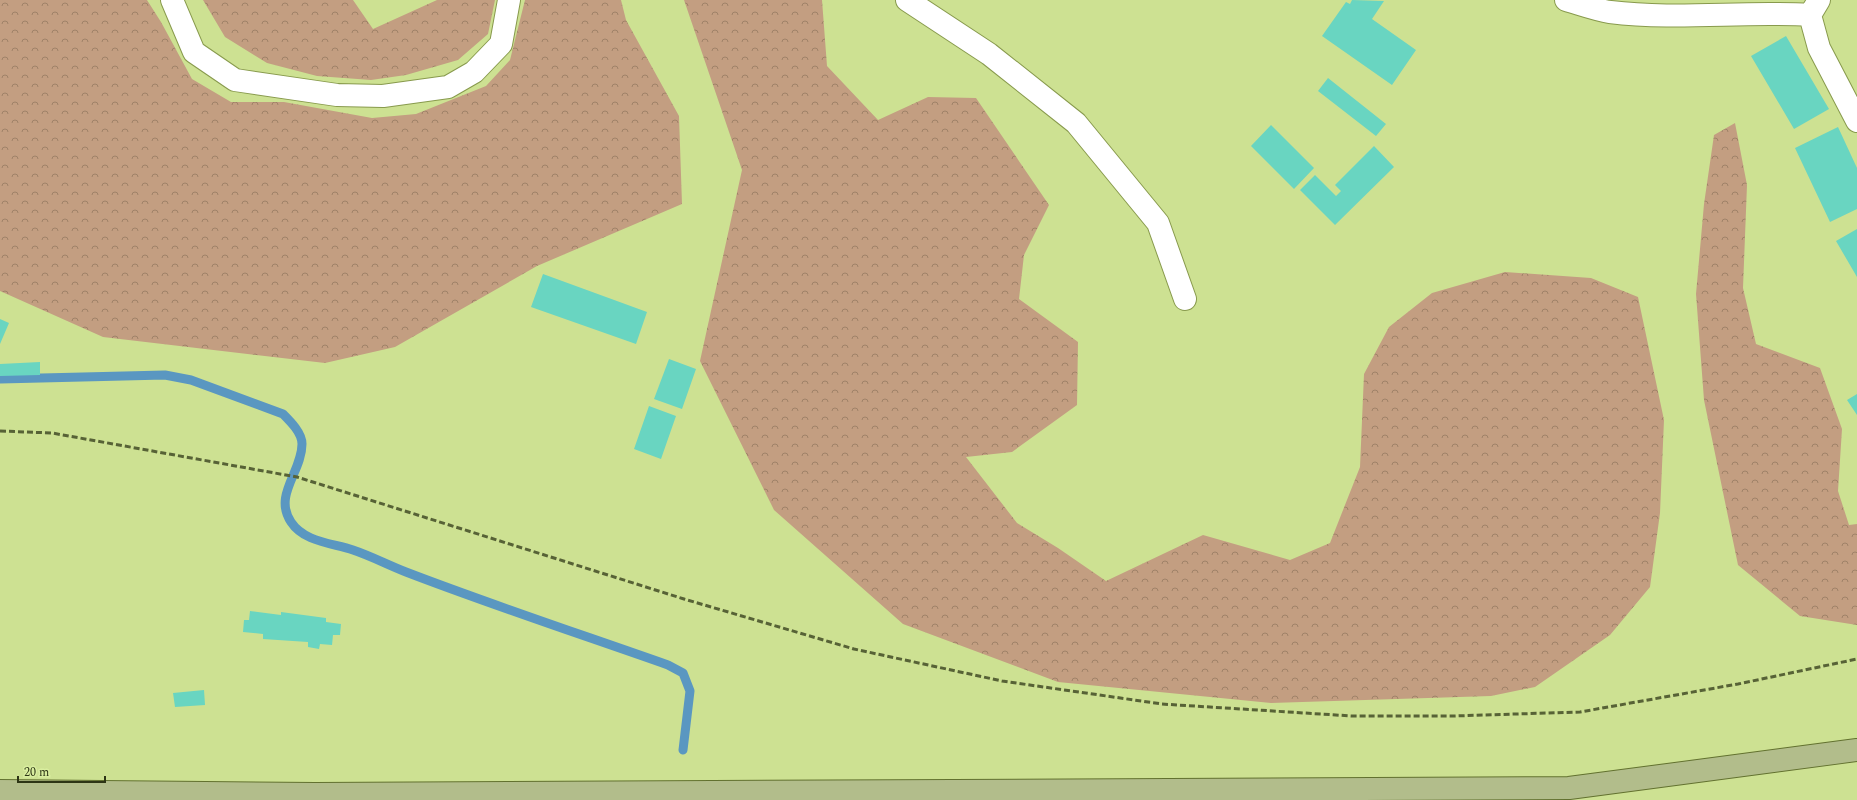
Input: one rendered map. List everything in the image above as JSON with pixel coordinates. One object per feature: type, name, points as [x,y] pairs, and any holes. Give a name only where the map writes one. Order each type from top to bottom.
[{"type":"main road","points":[[0,791],[315,794],[1569,788],[1857,750]]},
{"type":"street","points":[[172,0],[194,52],[235,80],[338,95],[383,96],[448,87],[474,72],[501,44],[509,0]]},
{"type":"street","points":[[907,0],[989,54],[1076,123],[1158,223],[1185,299]]},
{"type":"street","points":[[1566,0],[1610,12],[1666,15],[1772,13],[1814,8],[1818,48],[1857,121]]},
{"type":"green space","points":[[0,0],[147,0],[161,22],[192,79],[231,102],[284,102],[372,118],[416,114],[486,86],[510,60],[525,0],[621,0],[626,20],[679,116],[682,204],[537,266],[395,347],[325,363],[103,337],[0,291]]},
{"type":"green space","points":[[203,0],[353,0],[373,29],[437,0],[495,0],[488,34],[458,60],[406,75],[371,80],[317,76],[267,63],[225,37]]},
{"type":"green space","points":[[684,0],[822,0],[827,66],[878,120],[928,97],[976,98],[1049,205],[1024,255],[1019,299],[1078,342],[1077,405],[1012,452],[966,457],[1017,523],[1058,548],[1106,581],[1203,535],[1290,560],[1330,543],[1360,467],[1364,374],[1389,327],[1432,293],[1505,272],[1591,278],[1638,297],[1664,420],[1660,513],[1650,587],[1610,635],[1535,687],[1491,696],[1271,703],[1058,682],[903,624],[774,510],[700,361],[742,170]]},
{"type":"green space","points":[[1735,123],[1747,185],[1743,288],[1756,344],[1820,368],[1842,429],[1838,491],[1849,525],[1857,524],[1857,625],[1800,616],[1738,565],[1704,400],[1696,294],[1704,204],[1714,135]]},
{"type":"building","points":[[1352,0],[1384,1],[1372,19],[1416,50],[1392,85],[1322,36],[1346,2],[1350,4]]},
{"type":"building","points":[[1786,36],[1829,109],[1794,129],[1751,56]]},
{"type":"building","points":[[1328,78],[1386,124],[1376,136],[1318,91]]},
{"type":"building","points":[[1271,125],[1314,168],[1294,189],[1251,146]]},
{"type":"building","points":[[1838,127],[1857,168],[1857,209],[1830,222],[1795,148]]},
{"type":"building","points":[[1374,146],[1394,167],[1335,225],[1300,190],[1315,175],[1336,196],[1341,191],[1335,185]]},
{"type":"building","points":[[1857,229],[1857,277],[1836,241]]},
{"type":"building","points":[[543,274],[647,312],[636,344],[531,307]]},
{"type":"building","points":[[0,319],[9,323],[0,344]]},
{"type":"building","points":[[669,359],[696,369],[682,409],[654,399]]},
{"type":"building","points":[[40,362],[40,375],[0,376],[0,364]]},
{"type":"building","points":[[1857,394],[1857,415],[1847,400]]},
{"type":"building","points":[[649,406],[676,416],[661,459],[634,449]]},
{"type":"building","points":[[250,611],[281,615],[281,612],[326,618],[326,622],[341,624],[340,635],[333,635],[332,645],[320,644],[319,649],[308,647],[308,642],[263,639],[263,634],[243,632],[244,620],[249,620]]},
{"type":"building","points":[[204,690],[205,705],[175,707],[173,693]]},
{"type":"waterway","points":[[0,379],[165,375],[191,380],[283,414],[293,424],[302,440],[301,454],[290,483],[285,502],[286,512],[291,522],[297,529],[303,534],[319,541],[360,552],[438,584],[668,665],[683,673],[690,691],[683,750]]},
{"type":"railway","points":[[0,431],[52,433],[297,477],[684,599],[854,649],[1002,681],[1162,704],[1352,716],[1453,716],[1580,712],[1738,684],[1857,659]]}]
